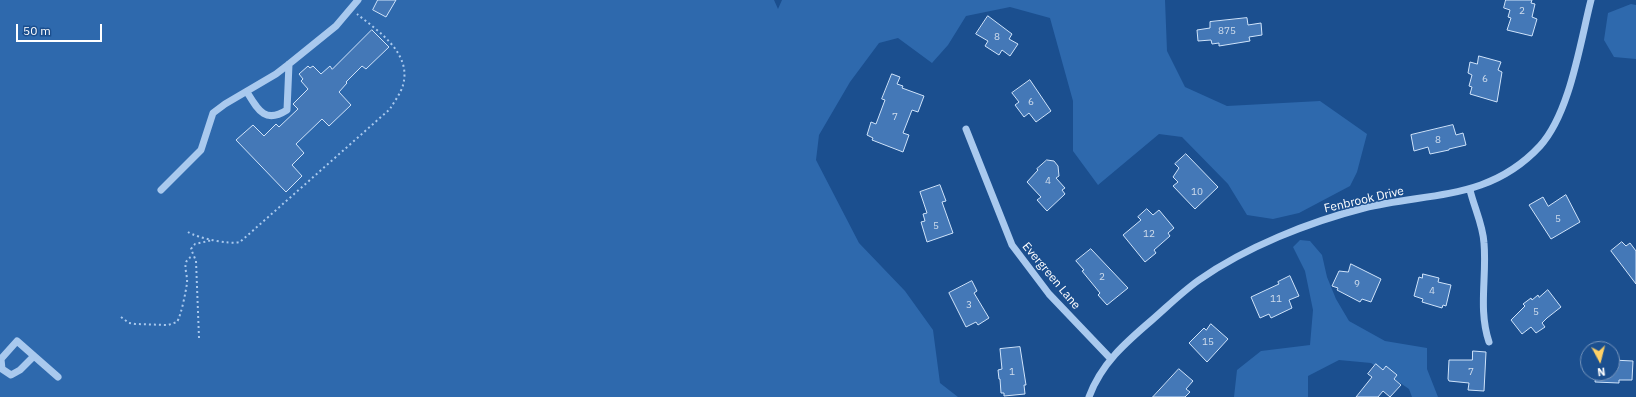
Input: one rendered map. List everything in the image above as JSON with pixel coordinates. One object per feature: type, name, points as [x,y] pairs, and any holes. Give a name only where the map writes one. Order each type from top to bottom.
[{"type":"street","points":[[161,190],[201,150],[213,113],[289,64],[336,26],[352,9],[358,0]]},
{"type":"street","name":"Fenbrook Drive","points":[[1089,397],[1095,380],[1111,359],[1129,340],[1198,281],[1239,255],[1333,217],[1366,208],[1470,190],[1492,181],[1526,159],[1541,145],[1552,128],[1565,101],[1591,0]]},
{"type":"street","points":[[247,92],[258,110],[266,116],[277,116],[286,110],[289,64]]},
{"type":"street","name":"Evergreen Lane","points":[[966,129],[1012,245],[1049,294],[1111,359]]},
{"type":"street","points":[[1470,190],[1484,242],[1482,312],[1483,326],[1489,342]]},
{"type":"street","points":[[34,356],[20,370],[11,375],[2,369],[1,359],[17,341],[58,377]]},
{"type":"path","points":[[188,232],[194,236],[230,244],[240,242],[390,109],[403,85],[404,68],[397,51],[388,39],[352,9]]},
{"type":"path","points":[[199,338],[196,261],[193,256],[192,249],[195,244],[215,240]]},
{"type":"path","points":[[121,316],[129,323],[135,324],[168,325],[177,322],[187,283],[186,262],[188,258],[193,256]]},
{"type":"shaded area","points":[[0,0],[774,0],[778,9],[782,0],[1165,0],[1167,51],[1185,87],[1227,106],[1320,101],[1367,134],[1357,172],[1350,186],[1299,213],[1273,219],[1247,215],[1228,184],[1182,137],[1159,134],[1098,185],[1073,151],[1073,101],[1050,18],[1010,7],[966,16],[948,45],[932,63],[898,38],[879,43],[850,82],[819,135],[816,160],[859,243],[905,291],[933,330],[940,383],[958,397],[0,397]]},
{"type":"shaded area","points":[[1631,4],[1636,5],[1636,59],[1614,57],[1604,40],[1608,13]]},
{"type":"shaded area","points":[[1300,240],[1310,241],[1322,255],[1327,277],[1336,299],[1349,321],[1385,341],[1427,348],[1427,369],[1438,397],[1412,397],[1409,389],[1371,363],[1339,360],[1308,376],[1308,397],[1234,397],[1237,370],[1261,351],[1310,345],[1313,310],[1305,271],[1293,247]]},
{"type":"building","points":[[378,0],[396,0],[386,17],[373,10]]},
{"type":"building","points":[[1506,0],[1532,0],[1531,3],[1535,4],[1532,17],[1537,19],[1532,36],[1507,30],[1511,18],[1508,17],[1510,10],[1504,8]]},
{"type":"building","points":[[988,16],[1012,34],[1009,39],[1018,44],[1010,56],[1002,50],[999,55],[985,46],[988,41],[976,34]]},
{"type":"building","points":[[1247,18],[1248,25],[1261,23],[1262,35],[1249,37],[1250,41],[1219,46],[1219,43],[1212,44],[1211,40],[1198,41],[1197,30],[1210,28],[1210,22]]},
{"type":"building","points":[[372,30],[389,47],[366,69],[362,66],[346,82],[347,83],[339,92],[351,105],[329,126],[322,119],[296,144],[304,153],[292,165],[302,176],[286,192],[236,140],[253,125],[264,136],[276,124],[279,127],[298,109],[293,104],[308,89],[301,81],[303,79],[299,74],[308,66],[310,68],[313,66],[321,74],[330,66],[332,69]]},
{"type":"building","points":[[1479,56],[1501,62],[1498,70],[1502,72],[1497,102],[1470,94],[1472,87],[1469,86],[1472,75],[1468,73],[1470,62],[1477,64]]},
{"type":"building","points":[[892,74],[900,77],[897,84],[903,86],[902,88],[924,96],[918,112],[912,110],[903,133],[909,135],[903,152],[872,140],[873,138],[867,135],[871,122],[876,124],[885,100],[882,99]]},
{"type":"building","points":[[1030,80],[1051,111],[1036,122],[1029,113],[1024,117],[1015,105],[1019,102],[1012,93]]},
{"type":"building","points":[[1453,125],[1456,135],[1463,133],[1466,145],[1430,154],[1428,147],[1414,151],[1411,135]]},
{"type":"building","points":[[1186,154],[1218,187],[1195,209],[1173,186],[1178,182],[1173,177],[1179,168],[1175,164]]},
{"type":"building","points":[[1047,160],[1054,161],[1058,166],[1059,176],[1056,178],[1065,188],[1062,190],[1065,194],[1047,211],[1037,200],[1041,197],[1027,182],[1038,170],[1037,169]]},
{"type":"building","points":[[940,185],[946,201],[942,202],[953,233],[927,242],[921,222],[925,221],[923,214],[927,213],[920,192]]},
{"type":"building","points":[[1566,195],[1580,222],[1551,239],[1529,205],[1543,197],[1548,206]]},
{"type":"building","points":[[1147,209],[1153,215],[1159,210],[1174,228],[1168,233],[1170,236],[1154,250],[1156,253],[1145,262],[1123,235],[1141,220],[1138,217]]},
{"type":"building","points":[[1622,242],[1626,246],[1630,243],[1636,251],[1636,284],[1611,251]]},
{"type":"building","points":[[1091,249],[1128,288],[1107,305],[1098,295],[1100,293],[1076,261]]},
{"type":"building","points":[[1351,264],[1381,279],[1371,302],[1362,299],[1360,302],[1337,290],[1338,288],[1332,286],[1339,271],[1348,272]]},
{"type":"building","points":[[1423,274],[1439,278],[1438,282],[1451,285],[1446,306],[1443,305],[1442,308],[1422,302],[1423,299],[1414,296],[1419,277],[1422,278]]},
{"type":"building","points":[[1290,276],[1299,296],[1289,300],[1292,308],[1271,318],[1269,314],[1260,318],[1251,297],[1279,284],[1278,282]]},
{"type":"building","points":[[972,281],[977,291],[974,293],[989,318],[978,325],[976,322],[966,327],[949,293]]},
{"type":"building","points":[[1548,290],[1561,307],[1542,323],[1545,327],[1536,333],[1531,327],[1522,334],[1511,320],[1525,306],[1523,304],[1531,298],[1532,300],[1538,295],[1539,297]]},
{"type":"building","points":[[1211,324],[1228,339],[1207,362],[1189,343],[1204,328],[1206,330]]},
{"type":"building","points":[[1020,347],[1026,385],[1024,385],[1025,394],[1004,396],[1004,393],[1001,393],[998,370],[1002,369],[1000,349]]},
{"type":"building","points":[[1473,351],[1486,352],[1484,391],[1468,390],[1469,383],[1449,381],[1448,379],[1449,360],[1472,360]]},
{"type":"building","points":[[1620,360],[1633,361],[1632,380],[1620,380]]},
{"type":"building","points":[[1376,364],[1383,370],[1386,366],[1397,375],[1394,379],[1401,385],[1390,397],[1383,391],[1378,397],[1356,397],[1372,377],[1368,374]]},
{"type":"building","points":[[1179,369],[1193,381],[1186,389],[1190,392],[1185,397],[1153,397]]},
{"type":"building","points":[[1619,381],[1619,383],[1595,382]]}]
